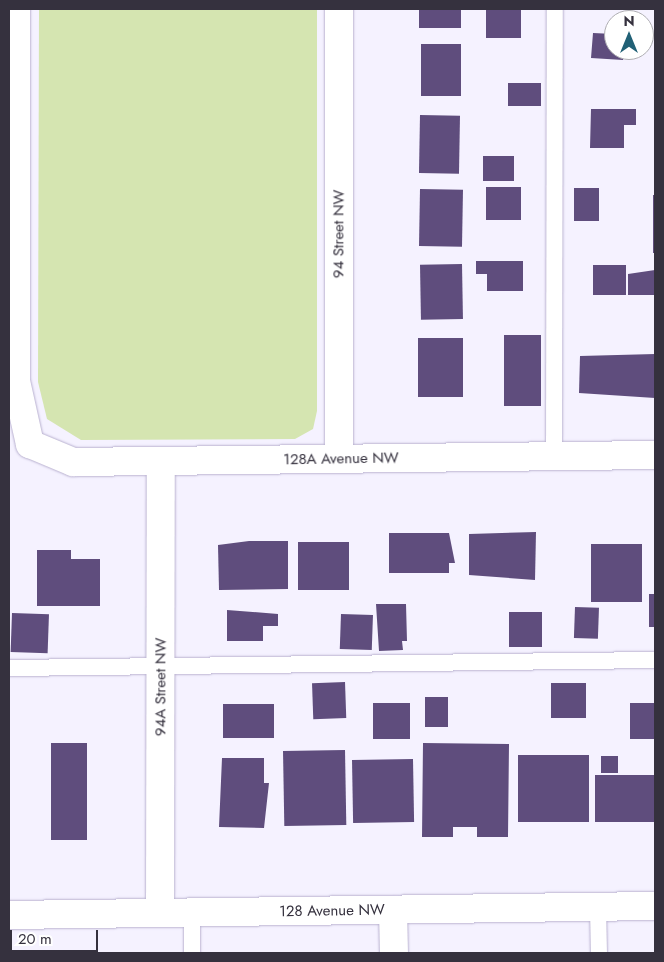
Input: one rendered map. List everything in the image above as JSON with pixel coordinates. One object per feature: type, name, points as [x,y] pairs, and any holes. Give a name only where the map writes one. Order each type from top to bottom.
[{"type":"street","name":"128A Avenue NW","points":[[16,9],[16,381],[30,444],[73,462],[655,455]]},
{"type":"street","name":"94 Street NW","points":[[339,9],[339,459]]},
{"type":"street","name":"94A Street NW","points":[[160,913],[161,461]]},
{"type":"street","name":"128 Avenue NW","points":[[9,915],[655,906]]},
{"type":"street","points":[[393,910],[394,953]]},
{"type":"lane","points":[[554,456],[555,9]]},
{"type":"lane","points":[[9,668],[161,668],[655,660]]},
{"type":"lane","points":[[598,907],[599,953]]},
{"type":"lane","points":[[192,913],[192,953]]},
{"type":"green space","points":[[39,9],[317,9],[317,411],[313,429],[295,439],[81,440],[47,419],[38,382]]},
{"type":"building","points":[[419,9],[461,9],[461,28],[419,28]]},
{"type":"building","points":[[486,9],[521,9],[521,38],[486,38]]},
{"type":"building","points":[[593,33],[604,34],[604,59],[591,58]]},
{"type":"building","points":[[421,44],[461,44],[461,96],[421,96]]},
{"type":"building","points":[[508,83],[541,83],[541,106],[508,106]]},
{"type":"building","points":[[591,109],[636,109],[636,125],[624,125],[624,148],[590,148]]},
{"type":"building","points":[[420,115],[460,116],[459,174],[419,173]]},
{"type":"building","points":[[483,156],[514,156],[514,181],[483,181]]},
{"type":"building","points":[[486,187],[521,187],[521,220],[486,220]]},
{"type":"building","points":[[574,188],[599,188],[599,221],[574,221]]},
{"type":"building","points":[[420,189],[463,190],[462,247],[419,246]]},
{"type":"building","points":[[653,195],[655,195],[655,253],[653,253]]},
{"type":"building","points":[[476,261],[523,261],[523,291],[487,291],[487,274],[476,274]]},
{"type":"building","points":[[462,264],[463,319],[421,320],[420,265]]},
{"type":"building","points":[[593,265],[626,265],[626,295],[593,295]]},
{"type":"building","points":[[655,270],[655,295],[628,295],[628,274]]},
{"type":"building","points":[[504,335],[541,335],[541,406],[504,406]]},
{"type":"building","points":[[418,338],[463,338],[463,397],[418,397]]},
{"type":"building","points":[[655,354],[655,398],[579,393],[580,356]]},
{"type":"building","points":[[536,532],[535,580],[469,575],[469,534]]},
{"type":"building","points":[[389,533],[449,533],[455,563],[449,563],[449,573],[389,573]]},
{"type":"building","points":[[249,541],[288,541],[288,589],[219,590],[218,545]]},
{"type":"building","points":[[298,542],[349,542],[349,590],[298,590]]},
{"type":"building","points":[[591,544],[642,544],[642,602],[591,602]]},
{"type":"building","points":[[37,550],[71,550],[71,559],[100,559],[100,606],[37,606]]},
{"type":"building","points":[[649,594],[655,594],[655,627],[649,627]]},
{"type":"building","points":[[376,604],[406,604],[407,641],[402,641],[403,650],[379,651]]},
{"type":"building","points":[[575,607],[599,608],[598,639],[574,638]]},
{"type":"building","points":[[227,610],[278,614],[278,626],[263,626],[263,641],[227,641]]},
{"type":"building","points":[[509,612],[542,612],[542,647],[509,647]]},
{"type":"building","points":[[12,613],[49,614],[48,653],[11,652]]},
{"type":"building","points":[[341,614],[373,615],[372,650],[340,649]]},
{"type":"building","points":[[345,682],[346,718],[313,719],[312,683]]},
{"type":"building","points":[[551,683],[586,683],[586,718],[551,718]]},
{"type":"building","points":[[425,697],[448,697],[448,727],[425,727]]},
{"type":"building","points":[[373,703],[410,703],[410,739],[373,739]]},
{"type":"building","points":[[630,703],[655,703],[655,739],[630,739]]},
{"type":"building","points":[[223,704],[274,704],[274,738],[223,738]]},
{"type":"building","points":[[51,743],[87,743],[87,840],[51,840]]},
{"type":"building","points":[[423,743],[509,744],[508,837],[477,837],[477,827],[453,827],[453,837],[422,837]]},
{"type":"building","points":[[345,750],[346,825],[284,826],[283,751]]},
{"type":"building","points":[[518,755],[589,755],[589,822],[518,822]]},
{"type":"building","points":[[601,756],[618,756],[618,773],[601,773]]},
{"type":"building","points":[[222,758],[264,758],[264,783],[269,783],[264,828],[219,827]]},
{"type":"building","points":[[413,759],[414,822],[353,823],[352,760]]},
{"type":"building","points":[[595,775],[655,775],[655,822],[595,822]]}]
